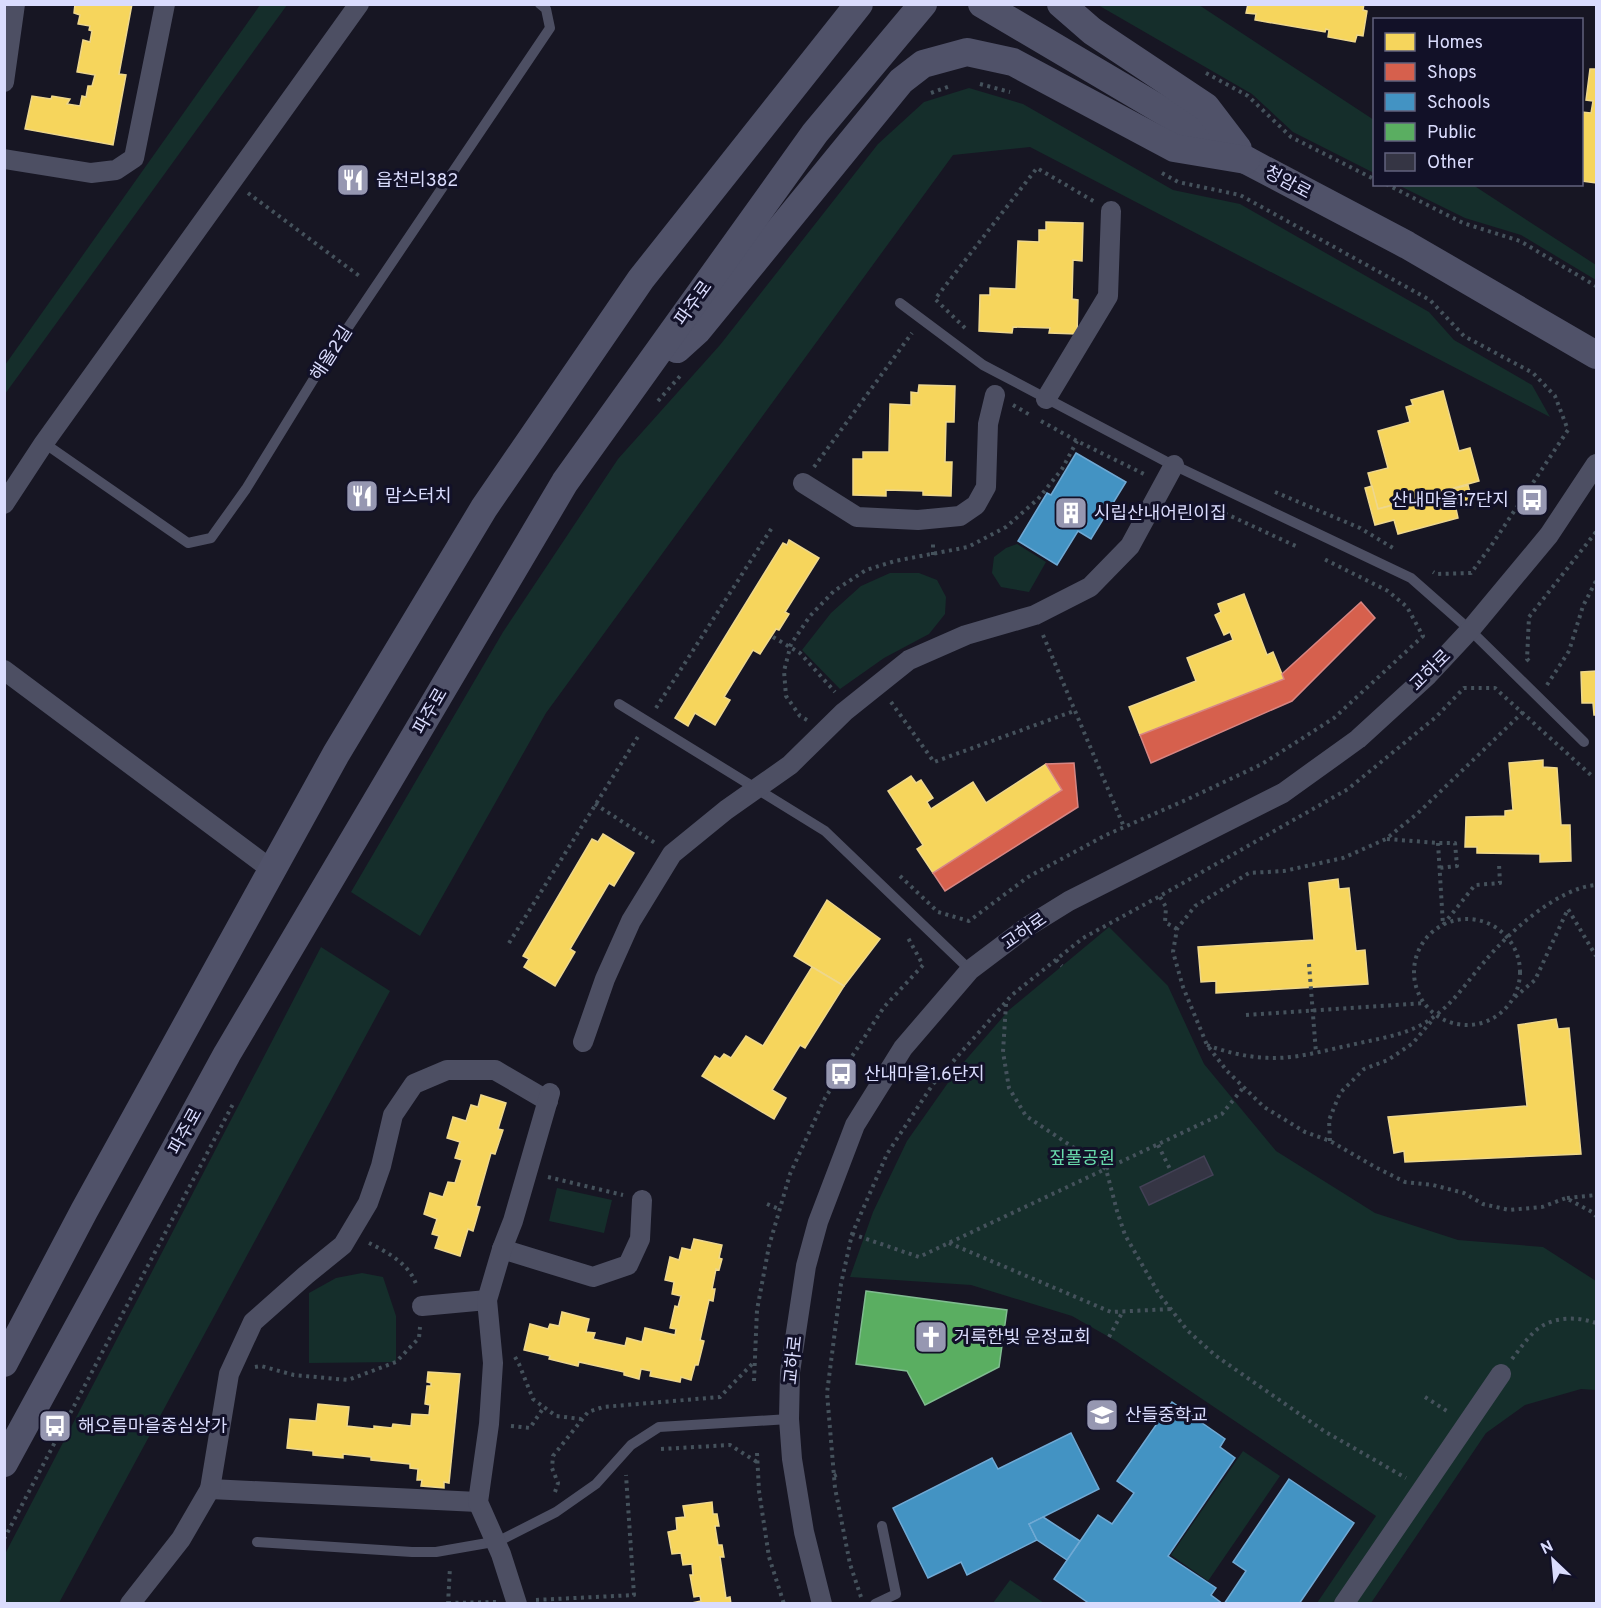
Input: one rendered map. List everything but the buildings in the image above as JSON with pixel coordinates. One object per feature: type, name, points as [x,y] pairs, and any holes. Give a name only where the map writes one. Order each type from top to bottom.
[{"type":"main road","points":[[808,68],[830,22],[834,4]]},
{"type":"main road","points":[[4,1363],[84,1211],[336,754],[484,508],[641,279],[859,4]]},
{"type":"main road","name":"파주로","points":[[4,1463],[228,1054],[565,482],[642,399],[814,134],[923,4]]},
{"type":"main road","name":"청암로","points":[[982,4],[1246,160],[1407,245],[1596,355]]},
{"type":"main road","points":[[1061,4],[1092,31],[1206,107],[1246,160]]},
{"type":"main road","points":[[642,399],[901,81],[923,64],[967,52],[1013,62],[1174,148],[1246,160]]},
{"type":"street","points":[[4,82],[15,4]]},
{"type":"street","points":[[4,159],[91,173],[116,170],[134,158],[165,4]]},
{"type":"street","points":[[4,504],[44,443],[359,4]]},
{"type":"street","points":[[1046,399],[1108,296],[1111,211]]},
{"type":"street","points":[[803,483],[857,517],[918,520],[960,516],[976,505],[986,487],[988,424],[995,395]]},
{"type":"street","name":"교하로","points":[[822,1604],[804,1532],[792,1459],[789,1419],[790,1372],[806,1266],[818,1222],[855,1125],[903,1048],[970,970],[1027,927],[1069,901],[1283,793],[1358,739],[1428,675],[1470,630],[1549,536],[1596,464]]},
{"type":"street","points":[[583,1042],[605,979],[631,921],[672,854],[726,810],[790,765],[849,707],[909,660],[966,635],[1035,615],[1090,587],[1130,546],[1174,465]]},
{"type":"street","points":[[4,670],[272,870]]},
{"type":"street","points":[[130,1604],[181,1539],[210,1489],[229,1374],[253,1322],[343,1245],[368,1203],[381,1166],[393,1115],[414,1084],[447,1070],[495,1070],[549,1097],[487,1300],[494,1364],[489,1424],[478,1502],[501,1554],[517,1602]]},
{"type":"street","points":[[502,1249],[593,1277],[628,1265],[640,1239],[642,1200]]},
{"type":"street","points":[[422,1306],[487,1300]]},
{"type":"street","points":[[1344,1604],[1501,1374]]},
{"type":"street","points":[[210,1489],[478,1502]]},
{"type":"lane","name":"해올2길","points":[[44,443],[188,543],[211,538],[246,489],[318,372],[550,28],[546,9],[540,4]]},
{"type":"lane","points":[[900,303],[983,365],[1046,399],[1174,465],[1411,578],[1470,630],[1584,742]]},
{"type":"lane","points":[[619,704],[825,831],[970,970]]},
{"type":"lane","points":[[257,1542],[436,1552],[495,1541],[556,1512],[596,1484],[631,1444],[659,1427],[789,1419]]},
{"type":"lane","points":[[875,1604],[896,1594],[882,1526]]},
{"type":"path","points":[[1198,69],[1248,96],[1291,137],[1373,178]]},
{"type":"path","points":[[929,93],[956,84]]},
{"type":"path","points":[[978,84],[1012,93]]},
{"type":"path","points":[[968,330],[935,299],[1037,168],[1111,211]]},
{"type":"path","points":[[1157,171],[1178,182],[1240,195],[1430,300],[1464,336],[1533,373],[1555,396],[1568,430],[1471,573]]},
{"type":"path","points":[[232,181],[375,288]]},
{"type":"path","points":[[1390,186],[1463,223],[1520,241],[1596,286]]},
{"type":"path","points":[[803,483],[914,330]]},
{"type":"path","points":[[642,399],[683,373]]},
{"type":"path","points":[[827,729],[800,717],[786,696],[784,671],[790,647],[810,616],[834,591],[867,570],[895,561],[968,547],[1006,527],[1038,499],[1062,469],[1077,441]]},
{"type":"path","points":[[1211,507],[1298,547]]},
{"type":"path","points":[[656,709],[773,526]]},
{"type":"path","points":[[1534,667],[1527,658],[1528,616],[1596,532]]},
{"type":"path","points":[[969,921],[1028,877],[1106,835],[1188,800],[1262,764],[1334,718],[1424,636],[1407,607],[1388,591],[1324,559]]},
{"type":"path","points":[[1540,676],[1547,685],[1569,651],[1583,606],[1596,581]]},
{"type":"path","points":[[1035,615],[1124,827]]},
{"type":"path","points":[[773,637],[800,653],[849,707]]},
{"type":"path","points":[[878,685],[934,762],[1074,711]]},
{"type":"path","points":[[863,1604],[850,1564],[834,1476],[827,1393],[841,1284],[852,1234],[887,1154],[933,1084],[1012,995],[1083,938],[1348,789],[1436,717],[1464,688],[1495,688],[1592,776]]},
{"type":"path","points":[[1523,712],[1418,813],[1386,839],[1343,858],[1284,871],[1250,873],[1195,906],[1177,929],[1173,952],[1183,987],[1207,1045],[1227,1071],[1264,1107],[1305,1132],[1330,1141],[1405,1182],[1433,1185],[1464,1193],[1484,1204],[1509,1210],[1542,1207],[1566,1198],[1596,1195]]},
{"type":"path","points":[[509,943],[639,735],[648,741]]},
{"type":"path","points":[[596,804],[672,854]]},
{"type":"path","points":[[1386,839],[1455,843],[1458,866],[1439,868]]},
{"type":"path","points":[[1438,843],[1443,925]]},
{"type":"path","points":[[1443,925],[1475,885],[1500,882],[1499,864]]},
{"type":"path","points":[[1330,1141],[1329,1120],[1340,1093],[1364,1069],[1388,1060],[1413,1043],[1459,994],[1486,959],[1545,906],[1584,886],[1596,885]]},
{"type":"path","points":[[1160,896],[1166,907],[1165,922],[1177,929]]},
{"type":"path","points":[[1514,998],[1520,977],[1520,964],[1507,938],[1496,926],[1476,919],[1455,920],[1436,928],[1421,944],[1414,963],[1415,984],[1424,1004],[1436,1016],[1459,1024],[1484,1022],[1505,1009],[1535,980],[1568,909],[1596,956]]},
{"type":"path","points":[[754,1381],[757,1310],[769,1246],[790,1174],[825,1098],[884,1007],[923,965],[908,936],[899,929]]},
{"type":"path","points":[[1056,960],[1062,966]]},
{"type":"path","points":[[1309,963],[1316,1053]]},
{"type":"path","points":[[1006,1003],[1003,1052],[1009,1088],[1026,1116],[1107,1169],[1125,1235],[1159,1294],[1187,1330],[1216,1356],[1324,1431],[1423,1488]]},
{"type":"path","points":[[1246,1015],[1424,1004]]},
{"type":"path","points":[[1207,1045],[1230,1053],[1274,1058],[1316,1053],[1413,1030],[1436,1016]]},
{"type":"path","points":[[852,1234],[919,1257],[1222,1114],[1243,1088]]},
{"type":"path","points":[[4,1539],[236,1098]]},
{"type":"path","points":[[1158,1144],[1171,1171]]},
{"type":"path","points":[[527,1172],[642,1200]]},
{"type":"path","points":[[1566,1198],[1596,1216]]},
{"type":"path","points":[[767,1204],[779,1209]]},
{"type":"path","points":[[231,1369],[261,1366],[294,1375],[348,1380],[396,1362],[419,1338],[422,1306],[415,1279],[393,1255],[350,1233]]},
{"type":"path","points":[[949,1243],[1111,1312],[1171,1309]]},
{"type":"path","points":[[1109,1337],[1123,1311]]},
{"type":"path","points":[[1501,1374],[1534,1331],[1553,1320],[1569,1318],[1596,1323]]},
{"type":"path","points":[[490,1324],[506,1343],[519,1364],[533,1399],[556,1416],[582,1419]]},
{"type":"path","points":[[554,1494],[558,1483],[552,1468],[553,1456],[588,1412],[603,1407],[720,1397],[755,1360]]},
{"type":"path","points":[[1425,1397],[1467,1424]]},
{"type":"path","points":[[489,1424],[530,1428],[544,1407]]},
{"type":"path","points":[[757,1453],[759,1491],[769,1557],[784,1604]]},
{"type":"path","points":[[448,1603],[517,1602],[634,1595],[626,1471]]},
{"type":"path","points":[[834,1476],[840,1473]]},
{"type":"green space","points":[[260,5],[287,5],[5,394],[5,365]]},
{"type":"green space","points":[[1098,5],[1199,5],[1373,119],[1373,172],[1293,132],[1252,94]]},
{"type":"green space","points":[[969,88],[1023,104],[1173,190],[1240,204],[1429,312],[1454,340],[1532,385],[1550,417],[1030,147],[953,155],[546,713],[420,936],[351,892],[503,632],[618,459],[720,345],[878,144],[924,102]]},
{"type":"green space","points":[[1400,186],[1475,186],[1596,265],[1596,280],[1521,235],[1465,218]]},
{"type":"green space","points":[[1017,544],[1046,562],[1029,592],[1001,587],[992,573],[994,557],[1006,548]]},
{"type":"green space","points":[[890,573],[919,573],[937,580],[946,597],[945,614],[929,634],[884,658],[840,689],[802,650],[831,613],[861,586]]},
{"type":"green space","name":"짚풀공원","points":[[1109,927],[1168,986],[1204,1064],[1276,1151],[1375,1213],[1458,1240],[1543,1247],[1596,1281],[1596,1390],[1581,1389],[1525,1405],[1486,1433],[1371,1603],[1317,1603],[1376,1516],[1116,1341],[1072,1316],[971,1285],[850,1277],[873,1212],[907,1141],[957,1070],[1009,1010]]},
{"type":"green space","points":[[321,947],[390,991],[59,1603],[5,1603],[5,1554]]},
{"type":"green space","points":[[557,1188],[612,1200],[604,1233],[549,1221]]},
{"type":"green space","points":[[362,1273],[383,1277],[396,1316],[396,1362],[309,1363],[309,1293],[336,1278]]},
{"type":"green space","points":[[1243,1451],[1280,1476],[1208,1581],[1171,1555]]},
{"type":"green space","points":[[1010,1580],[1044,1603],[993,1603]]},
{"type":"place","name":"읍천리382","points":[[353,180]]},
{"type":"place","name":"맘스터치","points":[[362,496]]},
{"type":"place","name":"산내마을1.7단지","points":[[1532,500]]},
{"type":"place","name":"시립산내어린이집","points":[[1071,513]]},
{"type":"place","name":"산내마을1.6단지","points":[[841,1074]]},
{"type":"place","name":"거룩한빛 운정교회","points":[[931,1337]]},
{"type":"place","name":"산들중학교","points":[[1102,1415]]},
{"type":"place","name":"해오름마을중심상가","points":[[55,1426]]}]
